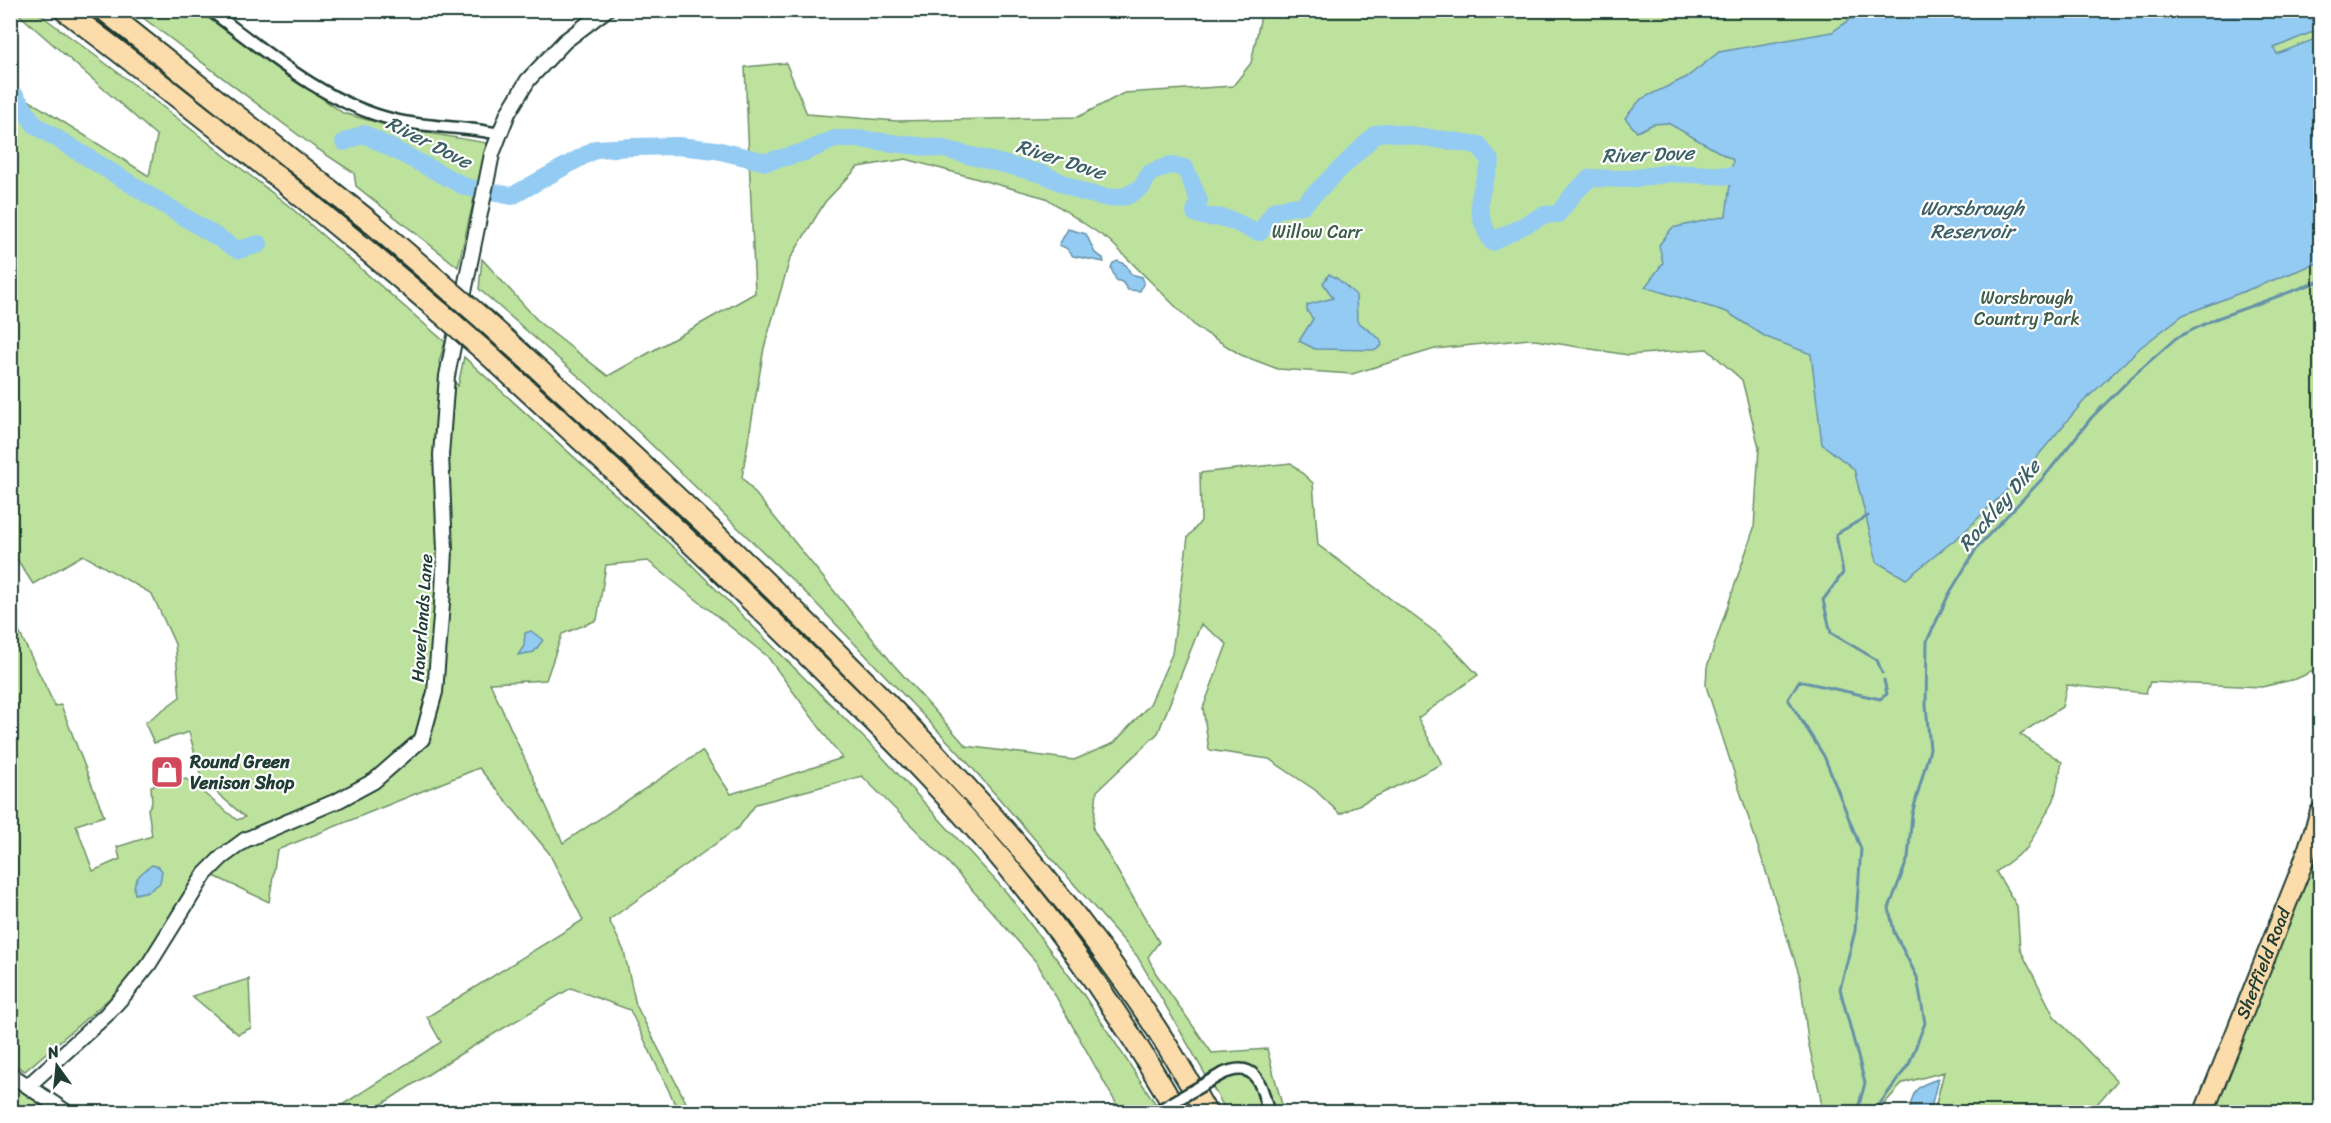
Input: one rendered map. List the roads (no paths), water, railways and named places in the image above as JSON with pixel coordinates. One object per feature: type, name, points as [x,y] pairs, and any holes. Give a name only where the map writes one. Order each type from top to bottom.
[{"type":"highway","points":[[64,10],[173,93],[354,239],[441,313],[732,583],[872,720],[1008,867],[1066,940],[1127,1029],[1178,1113]]},
{"type":"highway","points":[[104,10],[364,218],[483,319],[623,446],[764,580],[887,703],[995,817],[1043,873],[1116,969],[1206,1113]]},
{"type":"highway","name":"Sheffield Road","points":[[2204,1113],[2302,866],[2320,812]]},
{"type":"street","points":[[210,10],[299,75],[339,100],[395,120],[499,134]]},
{"type":"street","name":"Haverlands Lane","points":[[28,1086],[106,1015],[124,995],[149,964],[204,874],[222,857],[245,840],[339,800],[374,781],[422,738],[431,714],[435,692],[444,591],[445,550],[441,455],[447,376],[486,179],[499,134],[519,94],[543,62],[565,40],[606,10]]},
{"type":"street","points":[[1156,1113],[1220,1075],[1235,1069],[1244,1069],[1253,1073],[1260,1083],[1268,1113]]},
{"type":"street","points":[[10,1074],[66,1113]]},
{"type":"water","name":"Worsbrough Reservoir","points":[[1862,11],[2320,11],[2320,29],[2274,48],[2277,54],[2320,37],[2320,85],[2315,87],[2320,103],[2320,262],[2183,315],[2141,347],[2083,402],[2020,477],[1963,533],[1906,579],[1877,562],[1854,469],[1822,444],[1811,354],[1766,337],[1727,312],[1645,287],[1663,263],[1659,245],[1672,228],[1726,216],[1733,160],[1668,123],[1653,124],[1637,132],[1625,118],[1641,99],[1687,77],[1719,52],[1832,32]]},
{"type":"water","points":[[1068,229],[1086,234],[1095,253],[1103,258],[1104,262],[1073,256],[1066,248],[1059,245]]},
{"type":"water","points":[[1118,261],[1126,265],[1131,274],[1142,277],[1144,282],[1140,291],[1128,290],[1122,282],[1116,280],[1111,268],[1113,263]]},
{"type":"water","points":[[1329,274],[1356,295],[1357,321],[1380,339],[1382,345],[1376,350],[1315,349],[1299,341],[1313,319],[1307,311],[1307,305],[1333,298],[1323,283]]},
{"type":"water","points":[[531,631],[543,640],[534,652],[518,655],[524,646],[525,633]]},
{"type":"water","points":[[152,865],[159,867],[162,871],[160,883],[149,891],[135,894],[136,881]]},
{"type":"water","points":[[1938,1079],[1930,1112],[1909,1112],[1914,1093],[1920,1086]]},
{"type":"waterway","name":"River Dove","points":[[10,97],[16,97],[35,125],[238,250],[259,244]]},
{"type":"waterway","name":"River Dove","points":[[344,142],[364,134],[466,187],[512,196],[596,149],[634,147],[678,146],[716,150],[766,162],[805,152],[835,139],[858,139],[944,149],[1043,174],[1082,192],[1108,198],[1127,196],[1142,187],[1150,173],[1170,165],[1185,168],[1199,200],[1195,213],[1206,217],[1228,219],[1260,232],[1275,210],[1303,205],[1376,134],[1387,132],[1479,145],[1491,162],[1483,184],[1480,211],[1492,242],[1544,215],[1558,214],[1575,192],[1590,178],[1629,179],[1671,173],[1755,175]]},
{"type":"waterway","name":"Rockley Dike","points":[[1874,1112],[1909,1064],[1925,1023],[1917,977],[1894,932],[1889,908],[1908,858],[1912,814],[1930,749],[1926,705],[1927,641],[1949,594],[1978,546],[2044,477],[2092,417],[2176,338],[2215,319],[2320,281]]},
{"type":"waterway","name":"Rockley Dike","points":[[1868,516],[1836,534],[1843,573],[1823,600],[1831,633],[1877,660],[1882,673]]},
{"type":"waterway","name":"Rockley Dike","points":[[1857,1112],[1865,1083],[1840,989],[1855,931],[1861,849],[1824,756],[1788,699],[1799,681],[1880,699],[1887,694],[1884,680]]},
{"type":"place","name":"Round Green Venison Shop","points":[[167,772]]},
{"type":"park label","name":"Willow Carr","points":[[1317,232]]},
{"type":"park label","name":"Worsbrough Country Park","points":[[2027,308]]}]
